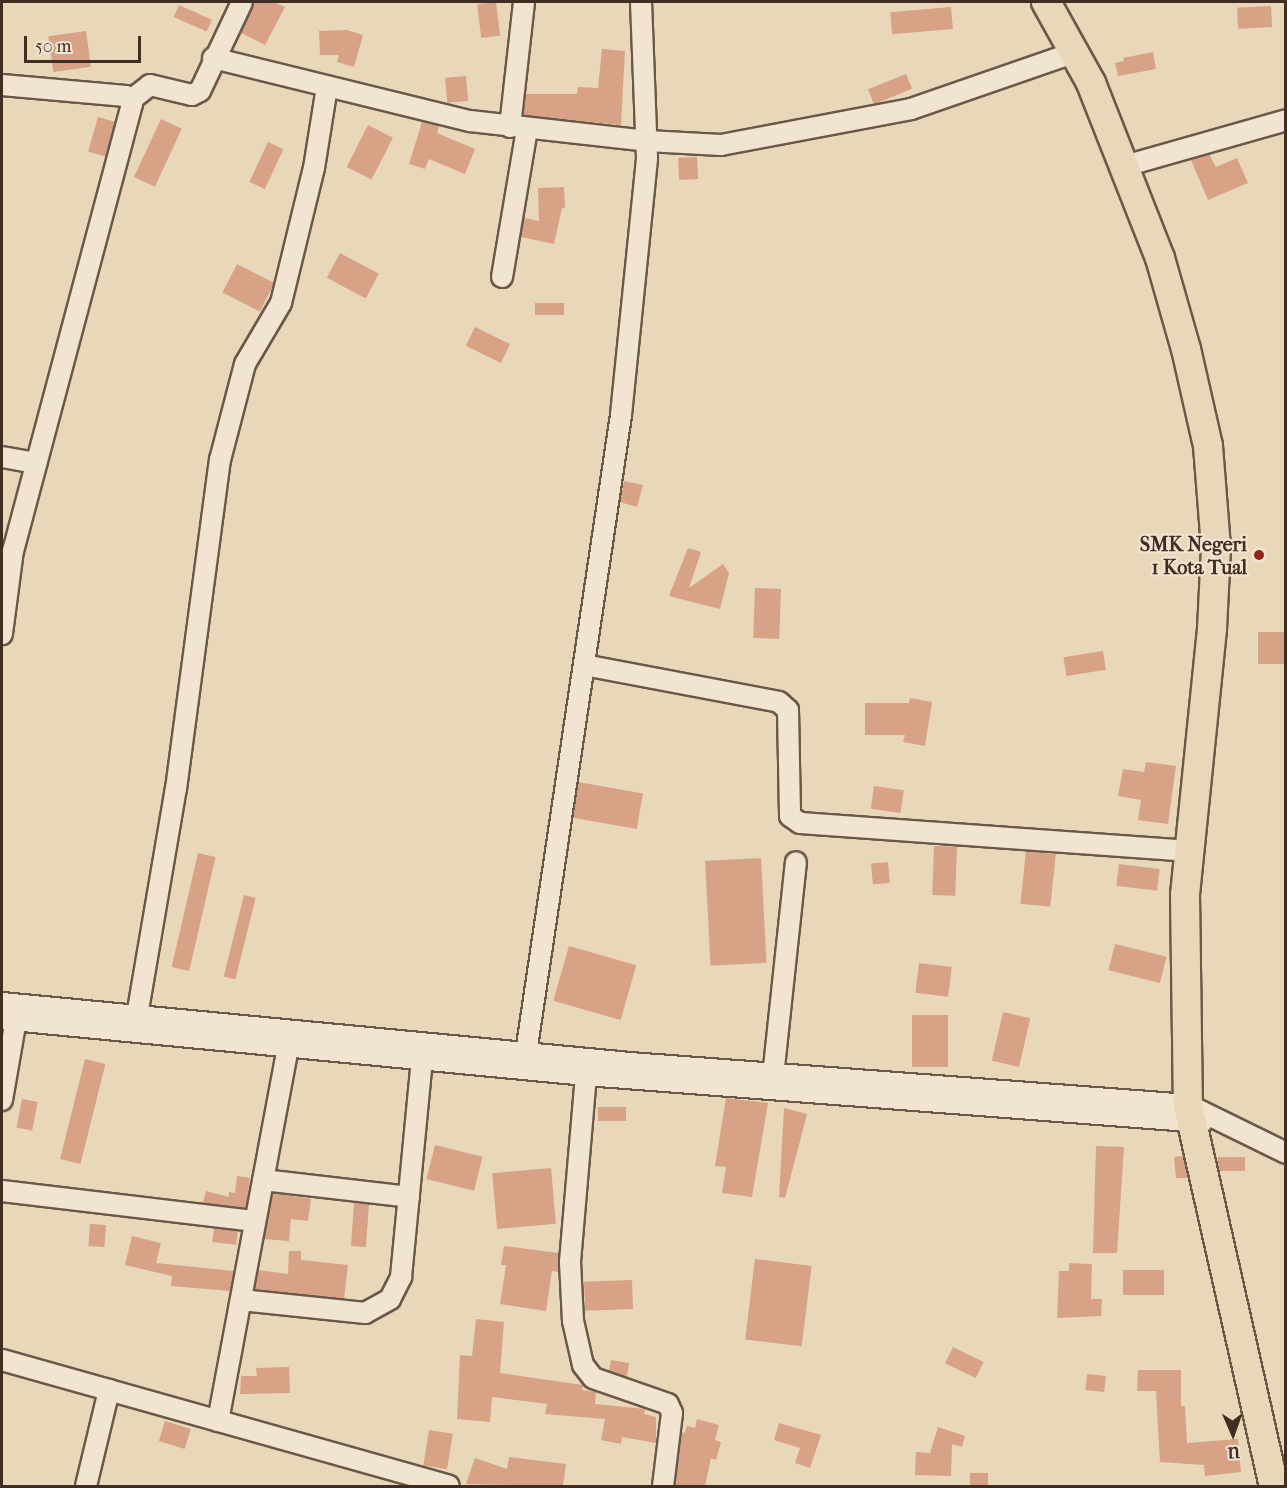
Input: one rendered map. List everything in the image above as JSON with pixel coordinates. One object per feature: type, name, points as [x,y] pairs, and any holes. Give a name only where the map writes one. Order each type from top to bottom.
[{"type":"highway","points":[[1046,2],[1076,52],[1125,166],[1160,258],[1186,350],[1214,494],[1213,618],[1187,851],[1191,1114],[1274,1486]]},
{"type":"street","points":[[2,634],[13,550],[130,117],[131,100],[150,85],[161,84],[192,95],[200,91],[213,58],[242,2]]},
{"type":"street","points":[[502,277],[519,128],[524,2]]},
{"type":"street","points":[[526,1053],[621,415],[647,141],[641,2]]},
{"type":"street","points":[[213,58],[428,112],[519,128],[647,141],[721,145],[911,109],[1076,52]]},
{"type":"street","points":[[2,85],[126,96],[131,100]]},
{"type":"street","points":[[137,1016],[176,789],[220,460],[244,364],[281,303],[315,168],[327,87]]},
{"type":"street","points":[[1125,166],[1286,120]]},
{"type":"street","points":[[2,457],[36,464]]},
{"type":"street","points":[[584,665],[779,702],[788,710],[790,816],[800,823],[1187,851]]},
{"type":"street","points":[[772,1082],[796,862]]},
{"type":"street","points":[[9,1011],[137,1016],[526,1053],[772,1082]]},
{"type":"street","points":[[9,1011],[288,1046],[586,1075],[772,1082],[1191,1114],[1226,1121],[1286,1153]]},
{"type":"street","points":[[2,1100],[9,1011]]},
{"type":"street","points":[[218,1421],[288,1046]]},
{"type":"street","points":[[240,1300],[365,1313],[379,1308],[394,1294],[401,1277],[422,1059]]},
{"type":"street","points":[[586,1075],[570,1262],[573,1321],[583,1365],[592,1378],[668,1404],[672,1413],[663,1486]]},
{"type":"street","points":[[263,1180],[409,1197]]},
{"type":"street","points":[[2,1191],[255,1221]]},
{"type":"street","points":[[2,1360],[450,1486]]},
{"type":"street","points":[[86,1486],[109,1390]]},
{"type":"building","points":[[254,2],[274,2],[285,7],[265,45],[241,33]]},
{"type":"building","points":[[496,2],[500,36],[481,38],[477,4]]},
{"type":"building","points":[[179,5],[212,20],[207,32],[174,17]]},
{"type":"building","points":[[1271,6],[1272,27],[1238,29],[1237,8]]},
{"type":"building","points":[[951,7],[953,29],[892,34],[890,12]]},
{"type":"building","points":[[347,30],[363,35],[354,67],[337,62],[339,55],[320,55],[319,31]]},
{"type":"building","points":[[86,31],[91,67],[53,72],[48,36]]},
{"type":"building","points":[[602,49],[625,51],[621,125],[523,115],[526,94],[577,94],[578,87],[598,88]]},
{"type":"building","points":[[1153,52],[1156,69],[1118,76],[1115,63],[1124,61],[1123,58]]},
{"type":"building","points":[[906,74],[912,89],[874,104],[868,89]]},
{"type":"building","points":[[466,76],[468,101],[447,103],[445,78]]},
{"type":"building","points":[[98,117],[115,122],[105,157],[88,152]]},
{"type":"building","points":[[161,119],[182,129],[155,187],[134,177]]},
{"type":"building","points":[[422,122],[439,126],[437,133],[475,149],[465,174],[429,159],[425,169],[409,164]]},
{"type":"building","points":[[368,125],[393,138],[372,180],[347,167]]},
{"type":"building","points":[[268,142],[283,149],[265,189],[249,182]]},
{"type":"building","points":[[1209,154],[1216,167],[1237,158],[1248,183],[1208,200],[1191,160]]},
{"type":"building","points":[[697,157],[698,179],[679,180],[678,158]]},
{"type":"building","points":[[564,187],[565,208],[562,208],[554,244],[521,237],[524,218],[539,221],[538,188]]},
{"type":"building","points":[[340,253],[379,274],[366,298],[327,278]]},
{"type":"building","points":[[237,264],[274,283],[260,312],[222,293]]},
{"type":"building","points":[[535,303],[564,303],[564,315],[535,315]]},
{"type":"building","points":[[475,327],[510,344],[501,363],[466,346]]},
{"type":"building","points":[[624,481],[643,485],[637,507],[620,502]]},
{"type":"building","points":[[688,548],[701,552],[689,588],[723,564],[729,573],[720,609],[669,596]]},
{"type":"building","points":[[755,588],[781,589],[779,639],[753,638]]},
{"type":"building","points":[[1258,632],[1286,632],[1286,664],[1258,664]]},
{"type":"building","points":[[1103,651],[1106,670],[1066,676],[1063,657]]},
{"type":"building","points":[[910,698],[932,702],[925,746],[903,742],[905,735],[865,735],[865,703],[909,703]]},
{"type":"building","points":[[1146,762],[1176,766],[1168,824],[1138,820],[1141,800],[1118,796],[1123,769],[1144,772]]},
{"type":"building","points":[[578,782],[643,793],[637,829],[572,817]]},
{"type":"building","points":[[874,786],[904,790],[901,813],[871,809]]},
{"type":"building","points":[[934,846],[957,847],[955,896],[932,895]]},
{"type":"building","points":[[1026,851],[1056,854],[1050,907],[1020,904]]},
{"type":"building","points":[[198,853],[216,857],[189,971],[172,967]]},
{"type":"building","points":[[761,858],[766,963],[711,966],[705,861]]},
{"type":"building","points":[[888,862],[890,883],[873,884],[871,863]]},
{"type":"building","points":[[1119,864],[1160,869],[1157,891],[1116,886]]},
{"type":"building","points":[[244,895],[256,898],[235,979],[224,977]]},
{"type":"building","points":[[1115,944],[1166,957],[1160,983],[1108,970]]},
{"type":"building","points":[[569,946],[636,965],[621,1020],[553,1001]]},
{"type":"building","points":[[919,963],[952,967],[948,997],[915,993]]},
{"type":"building","points":[[1003,1012],[1030,1018],[1019,1067],[992,1061]]},
{"type":"building","points":[[912,1015],[948,1015],[948,1067],[912,1067]]},
{"type":"building","points":[[85,1059],[105,1064],[80,1164],[60,1159]]},
{"type":"building","points":[[726,1098],[768,1103],[752,1197],[722,1193],[726,1167],[715,1166]]},
{"type":"building","points":[[22,1099],[38,1102],[32,1131],[16,1127]]},
{"type":"building","points":[[598,1107],[626,1107],[626,1121],[598,1121]]},
{"type":"building","points":[[784,1108],[807,1114],[785,1198],[779,1197]]},
{"type":"building","points":[[435,1145],[483,1157],[474,1191],[427,1179]]},
{"type":"building","points":[[1096,1146],[1124,1147],[1117,1253],[1093,1253]]},
{"type":"building","points":[[1183,1156],[1188,1178],[1176,1178],[1174,1157]]},
{"type":"building","points":[[1218,1157],[1245,1157],[1245,1171],[1218,1171]]},
{"type":"building","points":[[551,1168],[556,1224],[497,1229],[492,1173]]},
{"type":"building","points":[[237,1176],[250,1178],[246,1208],[203,1203],[206,1191],[229,1197],[229,1192],[235,1193]]},
{"type":"building","points":[[273,1193],[311,1199],[308,1221],[291,1219],[289,1241],[264,1239]]},
{"type":"building","points":[[354,1203],[369,1204],[366,1247],[351,1246]]},
{"type":"building","points":[[90,1224],[106,1225],[104,1247],[88,1246]]},
{"type":"building","points":[[214,1228],[238,1231],[236,1245],[212,1242]]},
{"type":"building","points":[[132,1236],[161,1243],[156,1263],[234,1271],[230,1291],[171,1286],[172,1276],[125,1265]]},
{"type":"building","points":[[504,1246],[559,1253],[558,1272],[552,1271],[546,1311],[500,1304],[506,1265],[501,1265]]},
{"type":"building","points":[[289,1251],[301,1251],[301,1260],[348,1265],[344,1299],[255,1289],[258,1270],[288,1274]]},
{"type":"building","points":[[755,1259],[812,1266],[802,1346],[745,1339]]},
{"type":"building","points":[[1069,1263],[1092,1264],[1091,1299],[1102,1299],[1101,1316],[1057,1318],[1059,1271],[1069,1271]]},
{"type":"building","points":[[1123,1270],[1164,1270],[1164,1295],[1123,1295]]},
{"type":"building","points":[[632,1280],[633,1309],[585,1311],[584,1282]]},
{"type":"building","points":[[476,1319],[504,1322],[500,1373],[583,1385],[582,1390],[596,1392],[595,1404],[645,1409],[644,1414],[656,1417],[656,1443],[622,1437],[621,1444],[601,1440],[605,1419],[545,1414],[547,1404],[492,1397],[490,1422],[457,1419],[460,1355],[472,1356]]},
{"type":"building","points":[[953,1347],[984,1362],[976,1378],[945,1363]]},
{"type":"building","points":[[611,1360],[629,1363],[627,1377],[609,1371]]},
{"type":"building","points":[[289,1367],[290,1393],[240,1394],[241,1376],[257,1376],[256,1368]]},
{"type":"building","points":[[1138,1370],[1181,1370],[1181,1406],[1185,1406],[1187,1443],[1238,1439],[1241,1472],[1205,1476],[1204,1465],[1160,1462],[1156,1391],[1137,1391]]},
{"type":"building","points":[[1087,1374],[1106,1376],[1104,1392],[1085,1390]]},
{"type":"building","points":[[697,1419],[719,1425],[715,1440],[721,1442],[716,1460],[711,1458],[705,1486],[675,1486],[682,1432],[685,1433],[687,1426],[695,1428]]},
{"type":"building","points":[[165,1421],[191,1429],[185,1449],[159,1441]]},
{"type":"building","points":[[779,1423],[821,1435],[810,1468],[795,1463],[800,1448],[774,1440]]},
{"type":"building","points":[[938,1427],[965,1436],[962,1447],[952,1444],[951,1476],[915,1475],[916,1452],[930,1453]]},
{"type":"building","points":[[429,1430],[453,1434],[447,1469],[423,1466]]},
{"type":"building","points":[[509,1457],[566,1464],[563,1486],[466,1484],[475,1458],[507,1469]]},
{"type":"building","points":[[970,1473],[988,1473],[988,1486],[970,1486]]},
{"type":"place","name":"SMK Negeri 1 Kota Tual","points":[[1259,555]]}]
